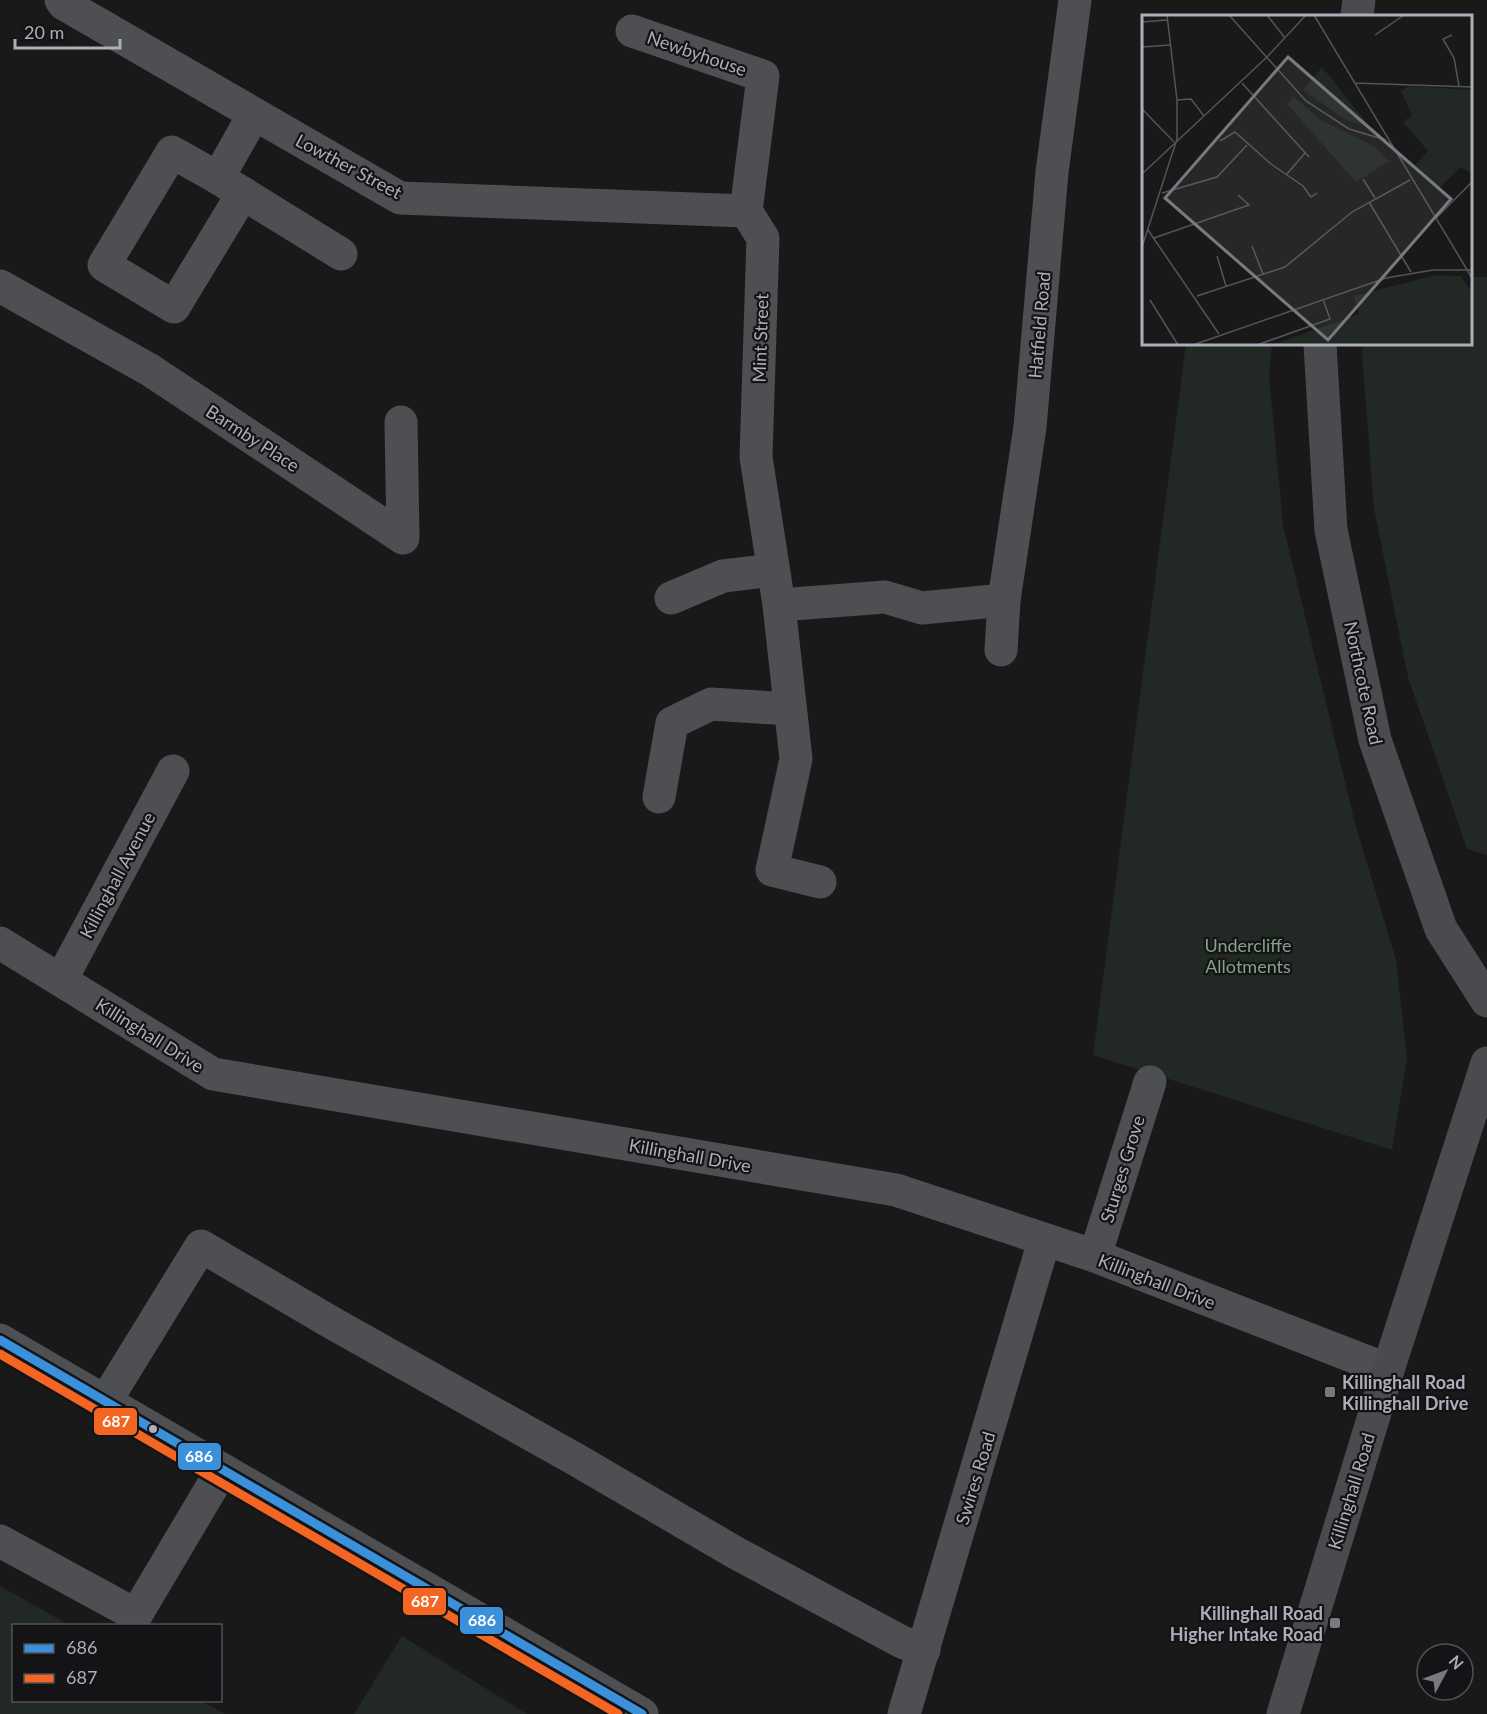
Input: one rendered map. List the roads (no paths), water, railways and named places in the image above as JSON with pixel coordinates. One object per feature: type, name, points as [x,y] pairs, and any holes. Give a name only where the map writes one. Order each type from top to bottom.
[{"type":"highway","points":[[1357,15],[1359,0]]},
{"type":"highway","name":"Northcote Road","points":[[1320,345],[1332,530],[1375,740],[1441,929],[1487,1001]]},
{"type":"highway","name":"Killinghall Road","points":[[1283,1714],[1388,1370],[1487,1063]]},
{"type":"street","name":"Lowther Street","points":[[61,0],[64,4],[400,198],[746,212]]},
{"type":"street","name":"Hatfield Road","points":[[1001,651],[1004,600],[1030,427],[1052,172],[1075,0]]},
{"type":"street","name":"Newbyhouse","points":[[632,31],[763,76],[746,212]]},
{"type":"street","points":[[254,114],[230,186],[342,254]]},
{"type":"street","name":"Mint Street","points":[[746,212],[763,238],[756,457],[779,605],[796,759],[772,870],[820,882]]},
{"type":"street","name":"Barmby Place","points":[[0,286],[150,370],[403,538],[401,422]]},
{"type":"street","points":[[672,598],[723,576],[773,570]]},
{"type":"street","points":[[779,605],[885,597],[922,608],[1004,600]]},
{"type":"street","points":[[658,797],[672,723],[711,704],[790,709]]},
{"type":"street","name":"Killinghall Avenue","points":[[61,980],[173,771]]},
{"type":"street","name":"Killinghall Drive","points":[[0,943],[213,1074],[896,1190],[1044,1241],[1095,1256],[1388,1370]]},
{"type":"street","name":"Sturges Grove","points":[[1095,1256],[1150,1082]]},
{"type":"street","name":"Swires Road","points":[[904,1714],[1044,1241]]},
{"type":"street","points":[[105,1402],[201,1246],[736,1553],[902,1642],[924,1650]]},
{"type":"street","points":[[0,1340],[642,1714]]},
{"type":"street","points":[[0,1541],[136,1615],[222,1470]]},
{"type":"place","name":"Killinghall Road Killinghall Drive","points":[[1330,1392]]},
{"type":"place","name":"Killinghall Road Higher Intake Road","points":[[1335,1623]]},
{"type":"park label","name":"Undercliffe Allotments","points":[[1248,955]]}]
